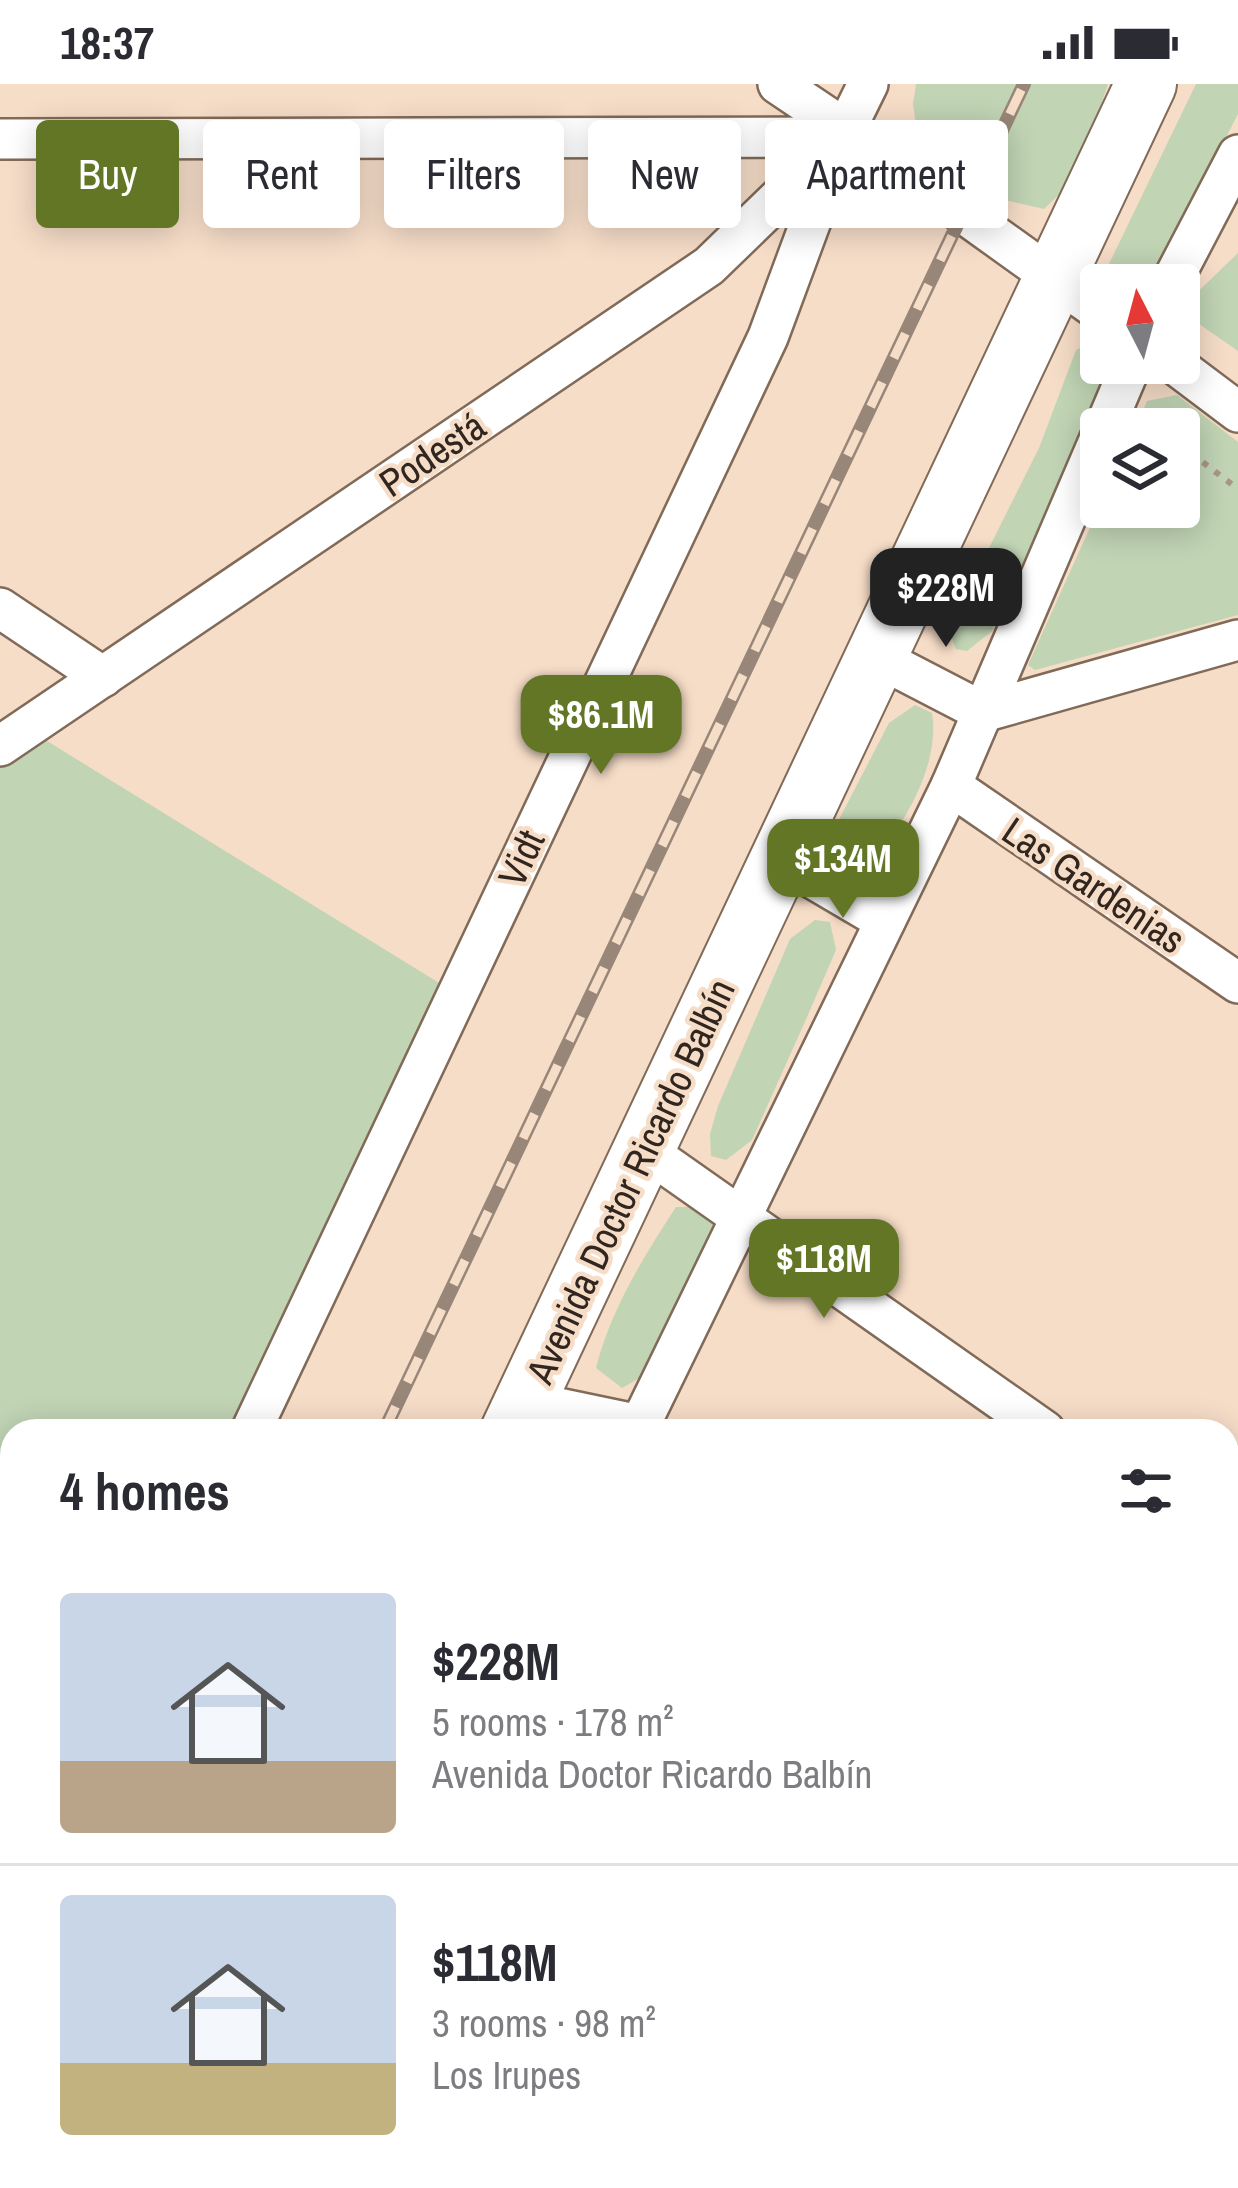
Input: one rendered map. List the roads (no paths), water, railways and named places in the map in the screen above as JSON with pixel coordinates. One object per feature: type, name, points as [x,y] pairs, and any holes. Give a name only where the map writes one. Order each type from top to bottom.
[{"type":"main road","name":"Avenida Doctor Ricardo Balbín","points":[[518,1416],[783,860],[873,655],[1077,296],[1146,84]]},
{"type":"street","points":[[778,84],[831,120]]},
{"type":"street","name":"Vidt","points":[[850,120],[868,84]]},
{"type":"street","points":[[0,139],[765,136]]},
{"type":"street","points":[[1184,264],[1224,201],[1238,155]]},
{"type":"street","name":"Podestá","points":[[0,746],[709,266],[765,211]]},
{"type":"street","name":"Vidt","points":[[257,1419],[768,337],[808,228]]},
{"type":"street","points":[[982,228],[1077,296]]},
{"type":"street","points":[[1200,383],[1238,412]]},
{"type":"street","points":[[643,1419],[951,786],[1080,484]]},
{"type":"street","points":[[0,608],[103,677]]},
{"type":"street","points":[[873,655],[983,712],[1238,640]]},
{"type":"street","name":"Las Gardenias","points":[[951,786],[1238,983]]},
{"type":"street","points":[[783,860],[885,921]]},
{"type":"street","points":[[645,1150],[1028,1419]]},
{"type":"street","points":[[518,1416],[548,1419]]},
{"type":"railway","points":[[390,1419],[1024,84]]}]
